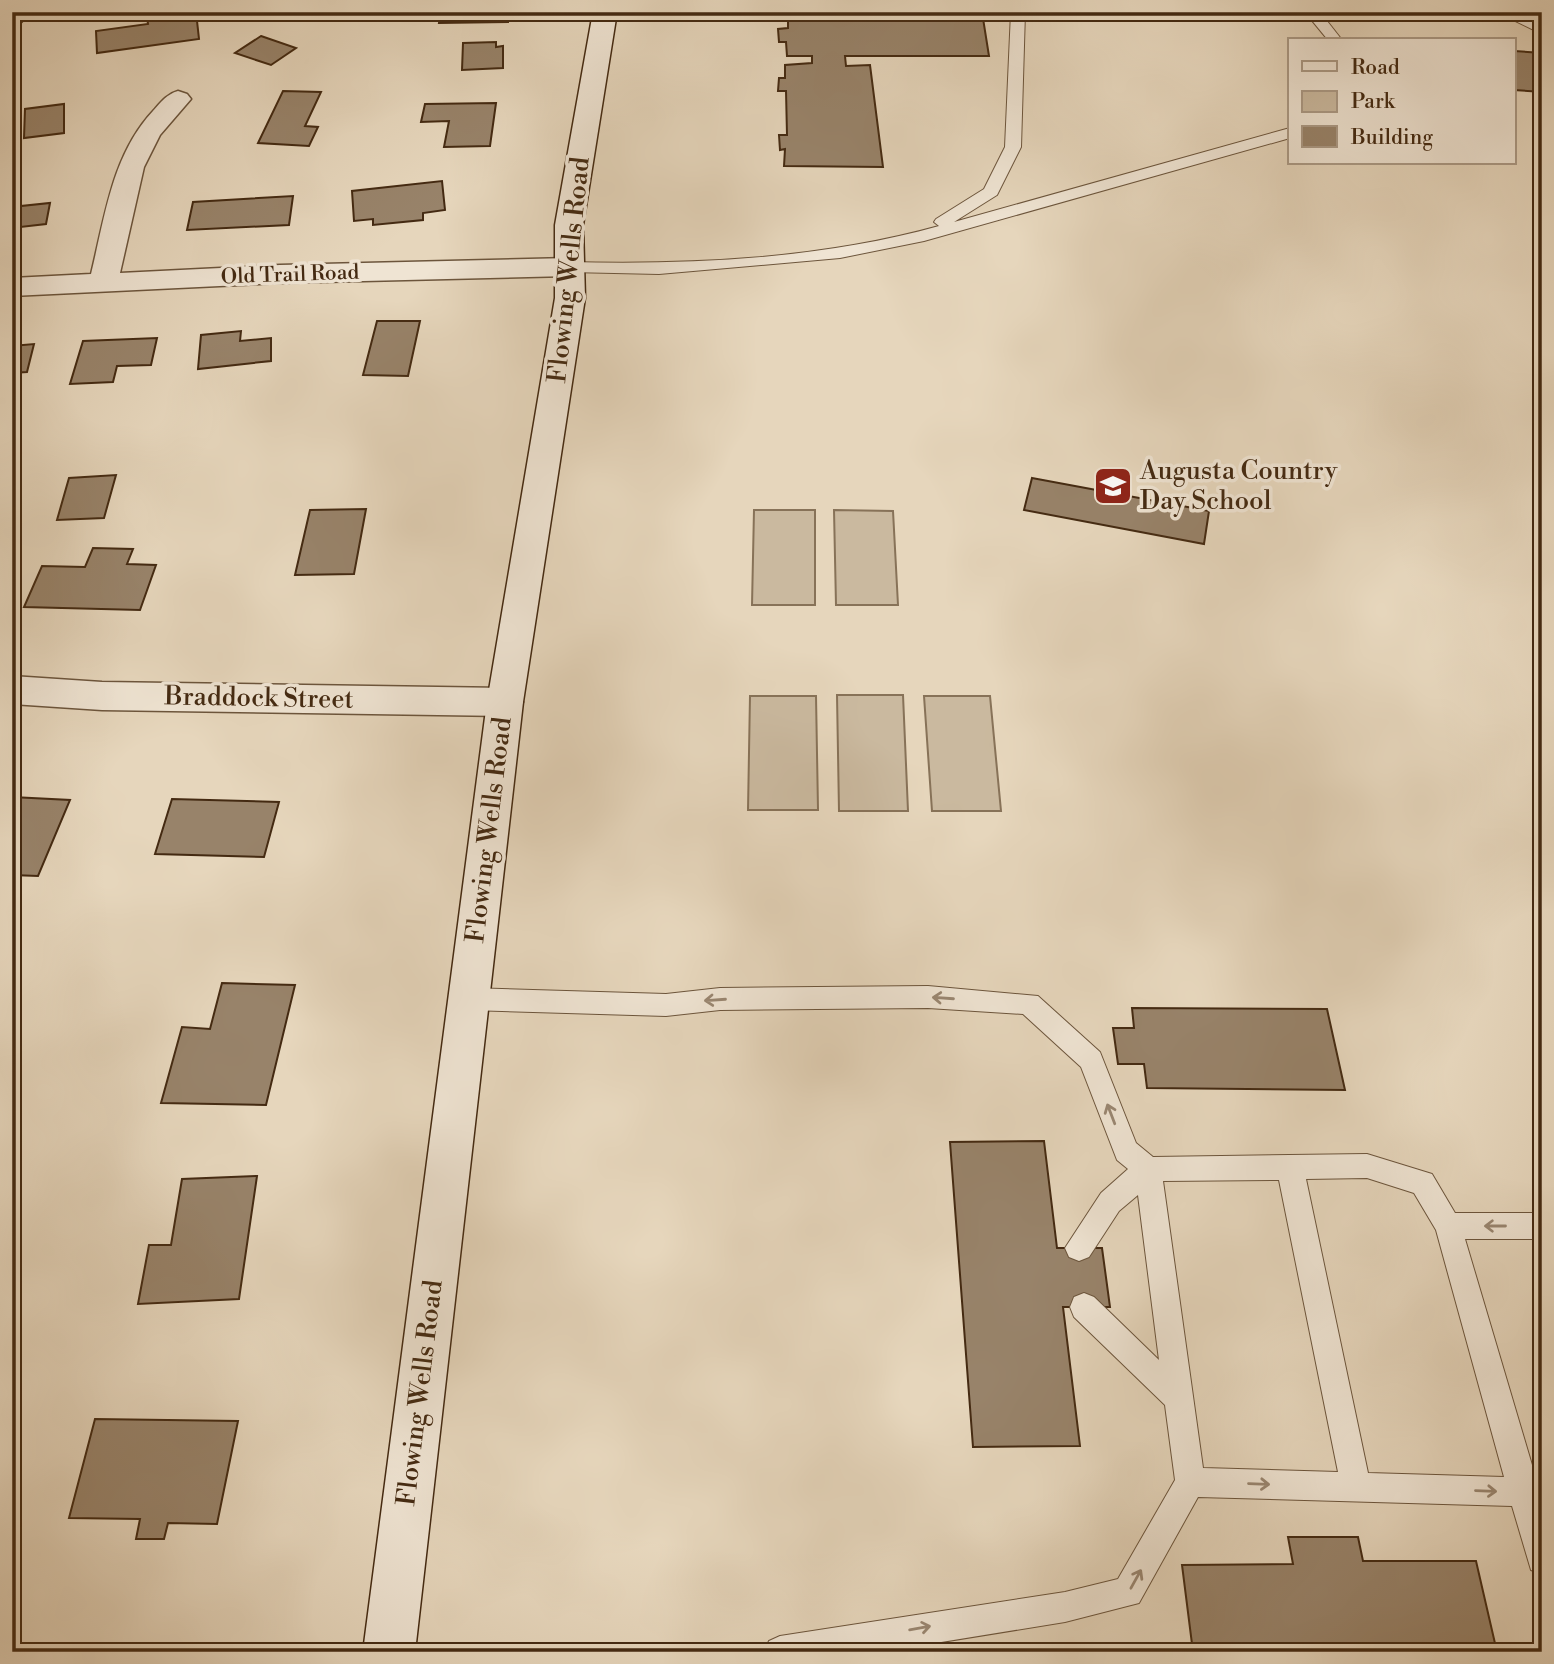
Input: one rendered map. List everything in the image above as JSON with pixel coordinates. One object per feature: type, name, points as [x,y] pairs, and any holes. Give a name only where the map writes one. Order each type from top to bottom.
[{"type":"main road","name":"Flowing Wells Road","points":[[391,1651],[505,702],[570,298],[569,225],[605,12]]},
{"type":"main road","points":[[104,282],[131,167],[148,132],[178,99]]},
{"type":"main road","name":"Old Trail Road","points":[[12,287],[569,267]]},
{"type":"main road","name":"Braddock Street","points":[[12,690],[116,696],[505,702]]},
{"type":"lane","points":[[918,237],[991,192],[1013,147],[1018,12]]},
{"type":"lane","points":[[1312,12],[1333,38]]},
{"type":"lane","points":[[1504,12],[1542,30]]},
{"type":"lane","points":[[569,267],[646,269],[748,263],[840,253],[918,237],[1288,134]]},
{"type":"lane","points":[[469,999],[666,1005],[720,999],[928,997],[1029,1004],[1091,1060],[1126,1151],[1148,1169],[1367,1166],[1423,1183],[1448,1226],[1542,1559]]},
{"type":"lane","points":[[1290,1167],[1356,1488]]},
{"type":"lane","points":[[1079,1248],[1110,1202],[1148,1169]]},
{"type":"lane","points":[[780,1652],[1065,1607],[1128,1592],[1190,1482],[1148,1169]]},
{"type":"lane","points":[[1448,1226],[1542,1226]]},
{"type":"lane","points":[[1084,1307],[1178,1397]]},
{"type":"lane","points":[[1190,1482],[1525,1492]]},
{"type":"green space","points":[[754,510],[815,510],[815,605],[752,605]]},
{"type":"green space","points":[[834,510],[893,511],[898,605],[836,605]]},
{"type":"green space","points":[[837,695],[903,695],[908,811],[839,811]]},
{"type":"green space","points":[[750,696],[816,696],[818,810],[748,810]]},
{"type":"green space","points":[[924,696],[990,696],[1001,811],[932,811]]},
{"type":"building","points":[[12,12],[31,12],[21,23],[12,23]]},
{"type":"building","points":[[196,12],[199,39],[97,53],[96,31],[148,24],[147,17]]},
{"type":"building","points":[[441,12],[509,12],[508,22],[439,23]]},
{"type":"building","points":[[788,12],[982,12],[989,56],[845,56],[846,66],[870,65],[883,167],[784,166],[785,149],[780,150],[779,135],[787,135],[786,91],[778,91],[779,78],[785,78],[785,65],[812,63],[812,56],[787,56],[786,42],[779,42],[778,29],[788,28]]},
{"type":"building","points":[[261,36],[296,48],[271,65],[235,53]]},
{"type":"building","points":[[496,42],[496,47],[503,46],[503,68],[462,70],[463,43]]},
{"type":"building","points":[[1516,51],[1542,53],[1542,92],[1516,90]]},
{"type":"building","points":[[283,91],[321,92],[305,126],[318,127],[309,146],[258,143]]},
{"type":"building","points":[[496,103],[490,146],[444,147],[449,121],[421,122],[425,104]]},
{"type":"building","points":[[64,104],[64,133],[24,138],[25,109]]},
{"type":"building","points":[[442,181],[445,210],[423,213],[423,220],[373,225],[373,219],[354,221],[352,191]]},
{"type":"building","points":[[293,196],[289,225],[187,230],[193,202]]},
{"type":"building","points":[[50,203],[46,224],[12,228],[12,207]]},
{"type":"building","points":[[377,321],[420,321],[408,376],[363,375]]},
{"type":"building","points":[[241,331],[240,341],[271,338],[271,361],[198,369],[201,335]]},
{"type":"building","points":[[157,338],[151,365],[117,366],[113,382],[70,384],[83,341]]},
{"type":"building","points":[[34,344],[27,372],[12,373],[12,346]]},
{"type":"building","points":[[116,475],[104,518],[57,520],[69,478]]},
{"type":"building","points":[[1032,478],[1209,511],[1204,544],[1024,510]]},
{"type":"building","points":[[366,509],[354,574],[295,575],[310,510]]},
{"type":"building","points":[[93,548],[133,549],[127,564],[156,565],[140,610],[24,607],[42,566],[85,567]]},
{"type":"building","points":[[12,797],[70,800],[38,876],[12,875]]},
{"type":"building","points":[[172,799],[279,802],[264,857],[155,854]]},
{"type":"building","points":[[222,983],[295,985],[266,1105],[161,1103],[182,1027],[210,1029]]},
{"type":"building","points":[[1132,1008],[1327,1009],[1345,1090],[1147,1088],[1144,1064],[1118,1064],[1113,1028],[1134,1028]]},
{"type":"building","points":[[1044,1141],[1057,1248],[1102,1248],[1110,1307],[1063,1307],[1080,1446],[973,1447],[950,1142]]},
{"type":"building","points":[[257,1176],[239,1299],[138,1304],[149,1245],[171,1245],[182,1179]]},
{"type":"building","points":[[95,1419],[238,1421],[217,1524],[168,1523],[164,1539],[136,1539],[140,1519],[69,1518]]},
{"type":"building","points":[[1288,1537],[1358,1537],[1363,1561],[1476,1561],[1497,1652],[1193,1652],[1182,1565],[1293,1564]]},
{"type":"place","name":"Augusta Country Day School","points":[[1113,486]]}]
